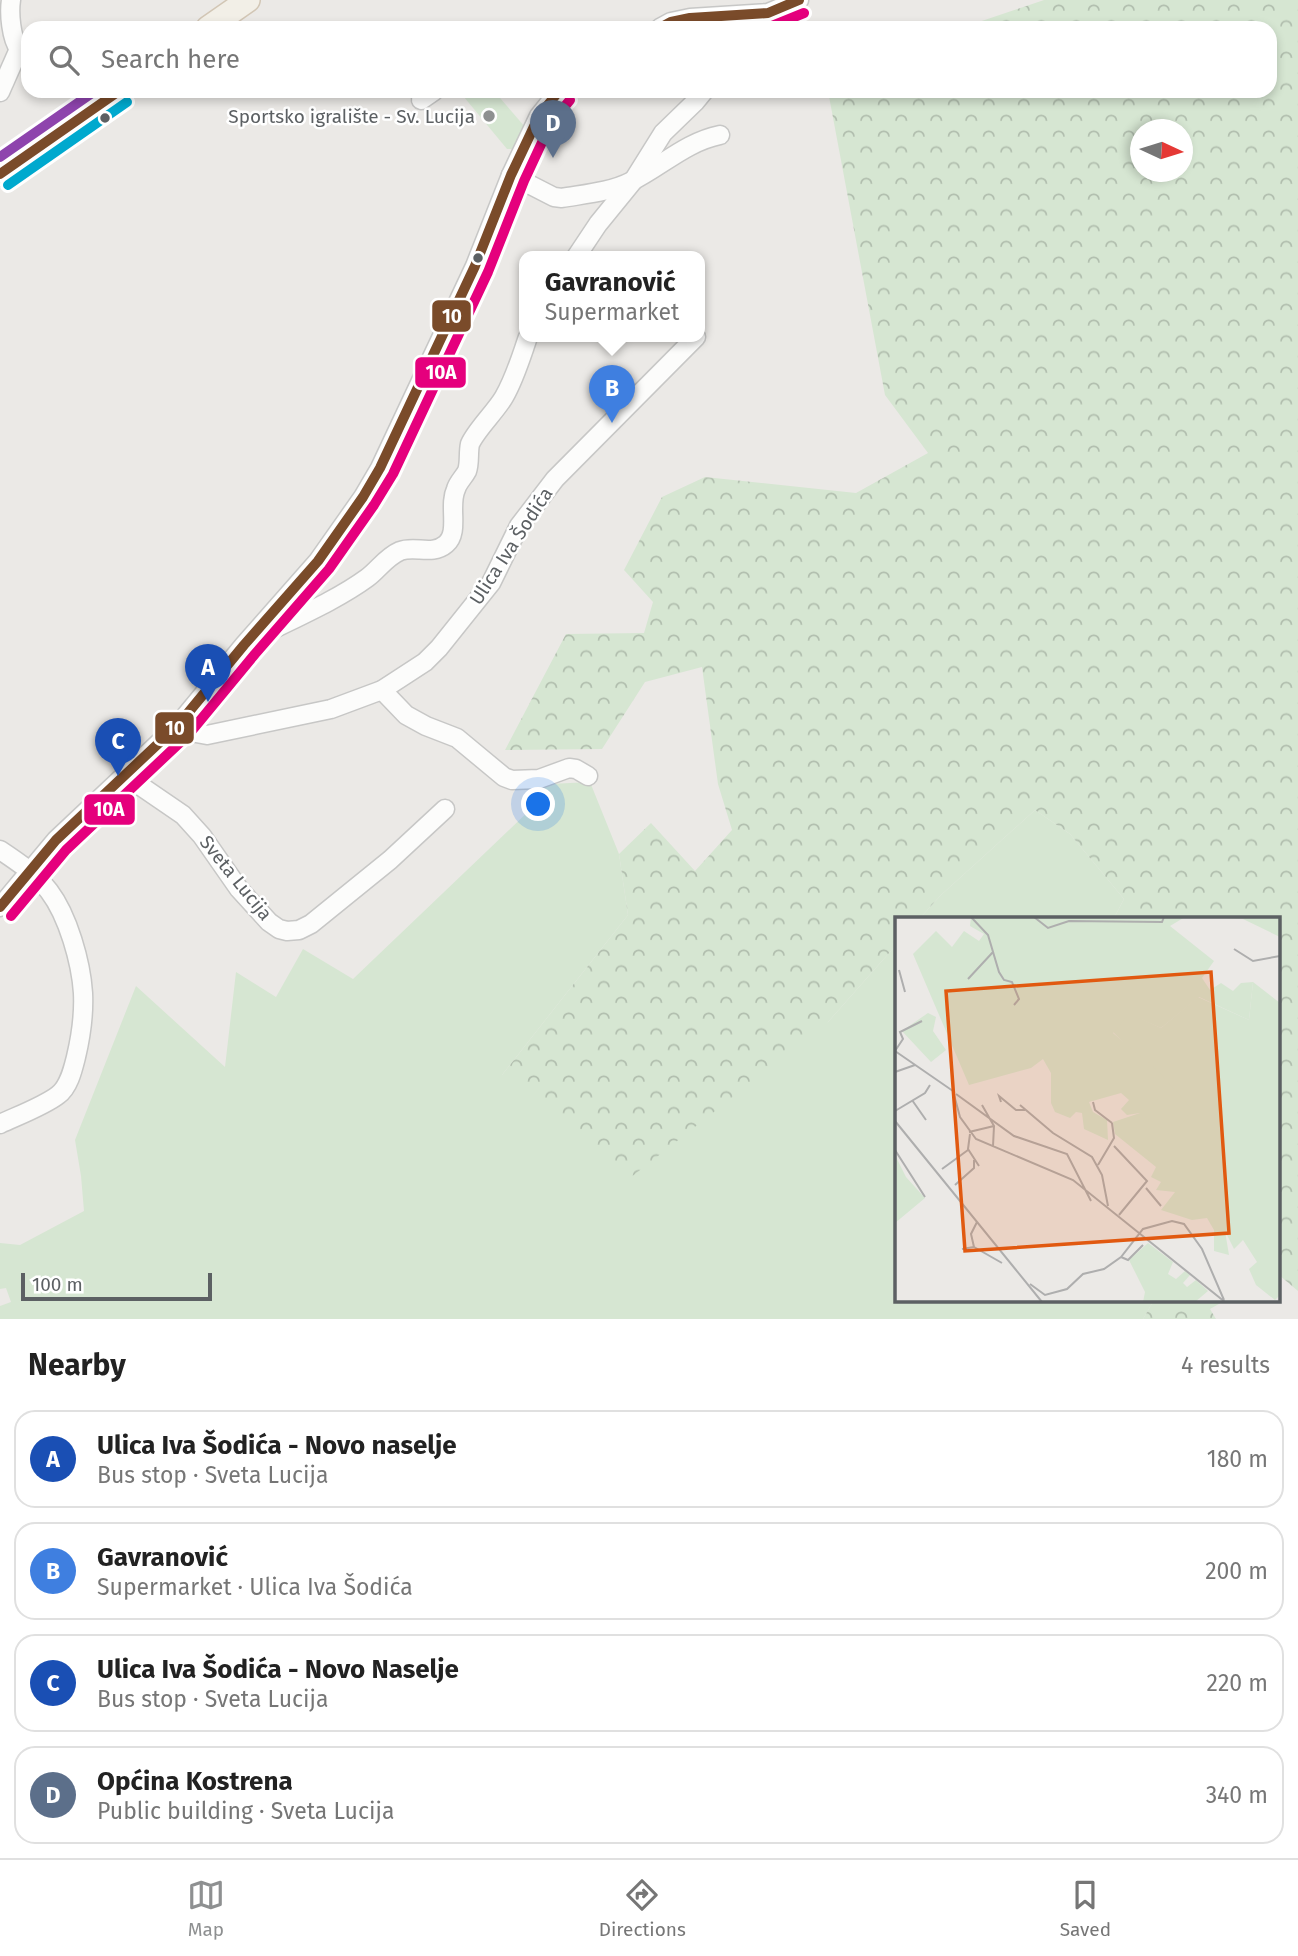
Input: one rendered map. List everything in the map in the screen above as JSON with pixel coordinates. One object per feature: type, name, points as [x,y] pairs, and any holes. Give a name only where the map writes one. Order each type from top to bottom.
[{"type":"main road","points":[[218,21],[248,0]]},
{"type":"main road","points":[[0,174],[109,98]]},
{"type":"street","points":[[11,0],[15,43],[21,47]]},
{"type":"street","points":[[676,21],[768,13],[792,4]]},
{"type":"street","points":[[772,21],[792,4]]},
{"type":"street","points":[[0,92],[21,54]]},
{"type":"street","points":[[0,907],[56,840],[178,725],[318,561],[363,498],[380,468],[475,266],[511,175],[539,117],[554,98]]},
{"type":"street","points":[[580,251],[632,181],[663,133],[698,98]]},
{"type":"street","points":[[511,175],[554,197],[614,189],[632,181],[683,149],[720,135]]},
{"type":"street","points":[[244,645],[367,579],[399,551],[428,551],[448,543],[453,534],[452,501],[467,470],[471,443],[510,387],[526,342]]},
{"type":"street","name":"Ulica Iva Šodića","points":[[178,725],[207,735],[331,709],[382,690],[425,662],[491,583],[519,526],[555,479],[691,342]]},
{"type":"street","points":[[382,690],[407,715],[457,738],[504,777],[512,780],[539,779],[569,768],[588,776]]},
{"type":"street","name":"Sveta Lucija","points":[[126,776],[183,815],[202,836],[242,892],[269,922],[287,931],[311,924],[390,860],[445,809]]},
{"type":"street","points":[[0,850],[30,870],[50,892],[72,940],[83,993],[81,1028],[74,1064],[60,1095],[0,1124]]},
{"type":"green space","points":[[1044,0],[1298,0],[1298,1291],[1280,1276],[1280,917],[1115,917],[1124,899],[1070,834],[1035,810],[941,895],[921,917],[895,917],[895,946],[828,1022],[630,1178],[502,1075],[628,915],[619,854],[651,823],[695,871],[732,830],[718,784],[702,667],[645,682],[602,749],[505,750],[566,634],[644,633],[653,602],[624,570],[662,497],[705,477],[856,493],[928,453],[885,395],[829,98],[1277,98],[1277,21],[982,21]]},
{"type":"green space","points":[[465,98],[500,98],[525,127],[512,149],[507,149]]},
{"type":"green space","points":[[590,782],[619,854],[628,915],[502,1075],[828,1022],[895,946],[895,1302],[1153,1302],[1143,1319],[0,1319],[0,1306],[11,1302],[6,1288],[0,1289],[0,1243],[20,1245],[84,1211],[75,1140],[136,986],[225,1067],[236,972],[276,997],[303,949],[353,979],[533,807],[530,785]]},
{"type":"green space","points":[[1035,810],[1070,834],[1124,899],[1115,917],[921,917],[941,895]]},
{"type":"green space","points":[[1153,1302],[1222,1302],[1210,1309],[1216,1319],[1143,1319]]},
{"type":"transit line","name":"10","points":[[676,21],[768,13],[799,0]]},
{"type":"transit line","name":"10A","points":[[784,21],[804,13]]},
{"type":"transit line","points":[[0,157],[85,98]]},
{"type":"transit line","name":"10","points":[[0,174],[109,98]]},
{"type":"transit line","name":"10","points":[[0,907],[56,840],[178,725],[318,561],[363,497],[380,468],[475,266],[511,175],[539,116],[553,98]]},
{"type":"transit line","name":"10A","points":[[11,916],[66,850],[189,734],[329,569],[374,505],[393,474],[488,272],[524,181],[551,123],[570,100]]},
{"type":"transit line","points":[[8,185],[127,102]]},
{"type":"place","name":"Sportsko igralište - Sv. Lucija","points":[[489,116]]},
{"type":"place","name":"Općina Kostrena","points":[[553,158]]},
{"type":"place","name":"Gavranović","points":[[612,423]]},
{"type":"place","name":"Ulica Iva Šodića - Novo naselje","points":[[208,702]]},
{"type":"place","name":"Ulica Iva Šodića - Novo Naselje","points":[[118,776]]}]
